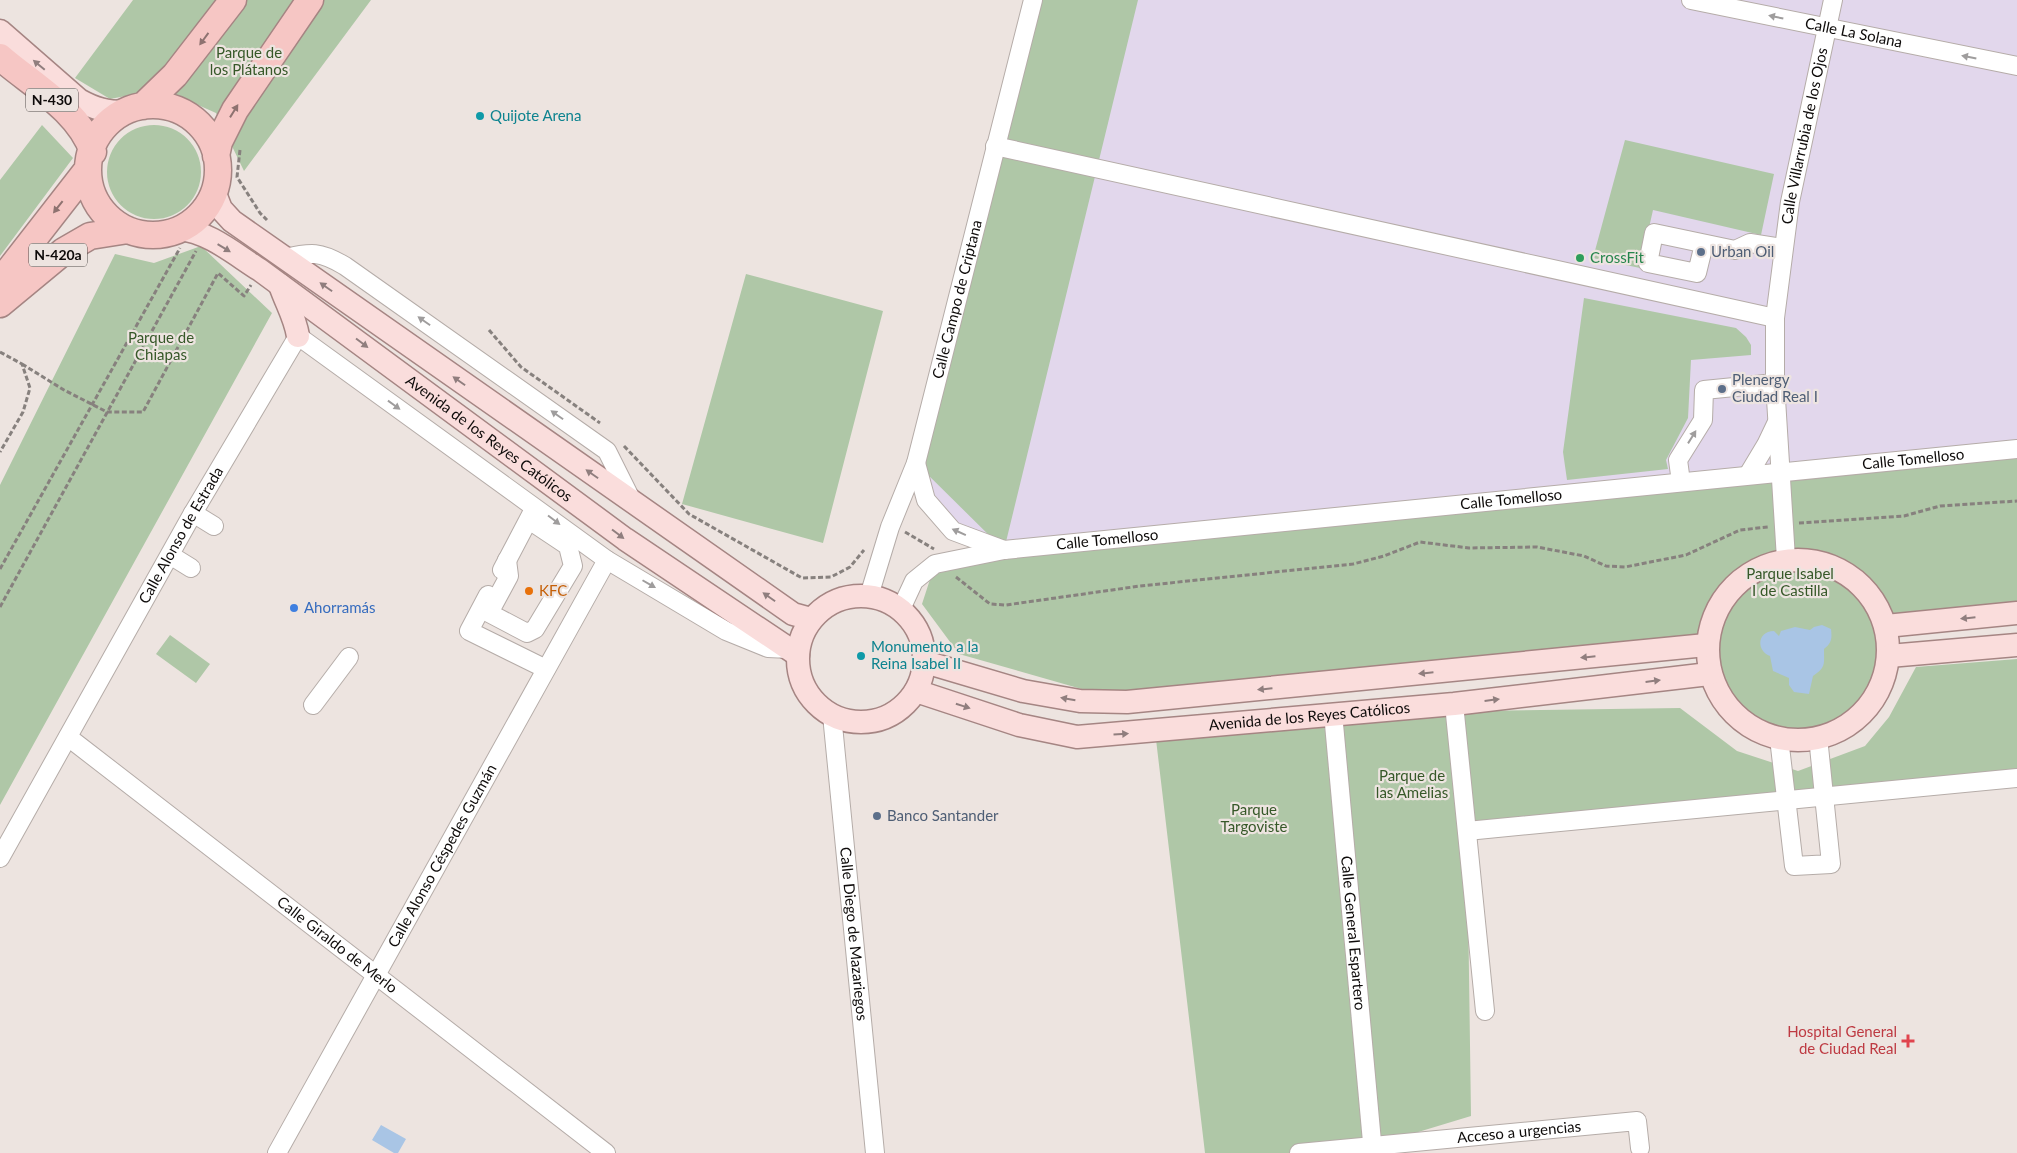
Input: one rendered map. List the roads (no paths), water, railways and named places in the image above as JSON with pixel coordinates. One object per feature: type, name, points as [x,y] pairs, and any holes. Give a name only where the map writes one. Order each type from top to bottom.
[{"type":"highway","points":[[90,160],[102,130],[111,120],[134,109],[175,75],[233,0]]},
{"type":"highway","name":"N-420a","points":[[216,156],[219,142],[235,110],[310,0]]},
{"type":"highway","name":"N-430","points":[[0,57],[73,117],[88,139],[94,200],[105,215],[115,224],[128,230]]},
{"type":"highway","name":"N-420a","points":[[0,304],[64,251],[90,236],[128,230],[159,236],[191,232],[210,203],[218,175],[216,156],[205,130],[193,118],[175,110],[134,109]]},
{"type":"highway","name":"N-420a","points":[[0,282],[90,160]]},
{"type":"main road","points":[[0,31],[79,100],[92,108],[109,112],[134,109]]},
{"type":"main road","name":"Avenida de los Reyes Católicos","points":[[214,191],[221,209],[232,222],[793,614],[811,619]]},
{"type":"main road","name":"Avenida de los Reyes Católicos","points":[[191,232],[280,284],[625,539],[794,652]]},
{"type":"main road","points":[[280,284],[286,304],[295,317],[298,336]]},
{"type":"main road","points":[[1786,560],[1824,562],[1846,573],[1871,596],[1886,626],[1889,656],[1881,686],[1863,714],[1837,732],[1804,741],[1769,737],[1737,718],[1721,699],[1709,674],[1706,645],[1713,614],[1730,589],[1755,569],[1786,560]]},
{"type":"main road","points":[[850,596],[868,596],[901,609],[916,626],[921,638],[925,662],[916,691],[905,705],[892,714],[876,720],[860,722],[832,715],[812,700],[802,682],[794,652],[811,619],[832,602],[850,596]]},
{"type":"main road","points":[[1886,626],[2017,613]]},
{"type":"main road","name":"Avenida de los Reyes Católicos","points":[[925,662],[1023,691],[1080,701],[1127,702],[1706,645]]},
{"type":"main road","points":[[1889,656],[2017,645]]},
{"type":"main road","name":"Avenida de los Reyes Católicos","points":[[916,691],[1019,725],[1077,737],[1454,704],[1709,674]]},
{"type":"street","name":"Calle Campo de Criptana","points":[[868,596],[890,527],[916,463],[1033,0]]},
{"type":"street","name":"Calle La Solana","points":[[1692,0],[2017,66]]},
{"type":"street","name":"Calle Villarrubia de los Ojos","points":[[1786,560],[1775,383],[1775,318],[1790,202],[1833,0]]},
{"type":"street","points":[[995,146],[1775,318]]},
{"type":"street","points":[[1704,244],[1697,273],[1648,263],[1654,232],[1735,250],[1750,243],[1783,248]]},
{"type":"street","points":[[1679,297],[1685,270]]},
{"type":"street","points":[[298,336],[532,513],[726,631],[768,648],[794,652]]},
{"type":"street","name":"Calle Alonso de Estrada","points":[[0,858],[193,513],[298,336]]},
{"type":"street","points":[[1681,482],[1678,460],[1703,420],[1704,390],[1775,383]]},
{"type":"street","points":[[1748,475],[1778,422]]},
{"type":"street","name":"Calle Tomelloso","points":[[901,609],[914,581],[934,564],[1004,550],[2017,449]]},
{"type":"street","name":"Calle Tomelloso","points":[[916,463],[926,500],[953,530],[1004,550]]},
{"type":"street","points":[[193,513],[214,526]]},
{"type":"street","points":[[532,513],[469,630],[546,669]]},
{"type":"street","points":[[507,560],[509,576],[489,613],[527,633],[535,629],[573,566],[568,546],[532,513]]},
{"type":"street","points":[[170,555],[191,568]]},
{"type":"street","name":"Calle Alonso Céspedes Guzmán","points":[[278,1153],[607,560]]},
{"type":"street","points":[[312,706],[350,657]]},
{"type":"street","points":[[1454,704],[1485,1011]]},
{"type":"street","name":"Calle General Espartero","points":[[1333,714],[1372,1150]]},
{"type":"street","name":"Calle Diego de Mazariegos","points":[[832,715],[875,1153]]},
{"type":"street","name":"Calle Giraldo de Merlo","points":[[68,737],[606,1153]]},
{"type":"street","points":[[1779,738],[1794,866],[1831,864],[1818,737]]},
{"type":"street","points":[[1467,830],[2017,778]]},
{"type":"street","name":"Acceso a urgencias","points":[[1372,1150],[1637,1121],[1640,1148]]},
{"type":"street","points":[[1299,1153],[1372,1150]]},
{"type":"water","points":[[1822,625],[1831,629],[1831,640],[1824,649],[1823,665],[1813,676],[1809,694],[1794,692],[1789,685],[1789,678],[1773,671],[1770,656],[1762,650],[1760,642],[1764,634],[1768,632],[1774,631],[1779,636],[1781,631],[1795,627],[1810,630]]},
{"type":"water","points":[[381,1125],[406,1139],[398,1153],[394,1153],[372,1140]]},
{"type":"place","name":"Quijote Arena","points":[[480,116]]},
{"type":"place","name":"Urban Oil","points":[[1701,252]]},
{"type":"place","name":"CrossFit","points":[[1580,258]]},
{"type":"place","name":"Plenergy Ciudad Real I","points":[[1722,389]]},
{"type":"place","name":"KFC","points":[[529,591]]},
{"type":"place","name":"Ahorramás","points":[[294,608]]},
{"type":"place","name":"Monumento a la Reina Isabel II","points":[[861,656]]},
{"type":"place","name":"Banco Santander","points":[[877,816]]},
{"type":"place","name":"Hospital General de Ciudad Real","points":[[1908,1041]]},
{"type":"park label","name":"Parque de los Plátanos","points":[[249,62]]},
{"type":"park label","name":"Parque de Chiapas","points":[[161,346]]},
{"type":"park label","name":"Parque Isabel I de Castilla","points":[[1790,582]]},
{"type":"park label","name":"Parque de las Amelias","points":[[1412,784]]},
{"type":"park label","name":"Parque Targoviste","points":[[1254,818]]}]
